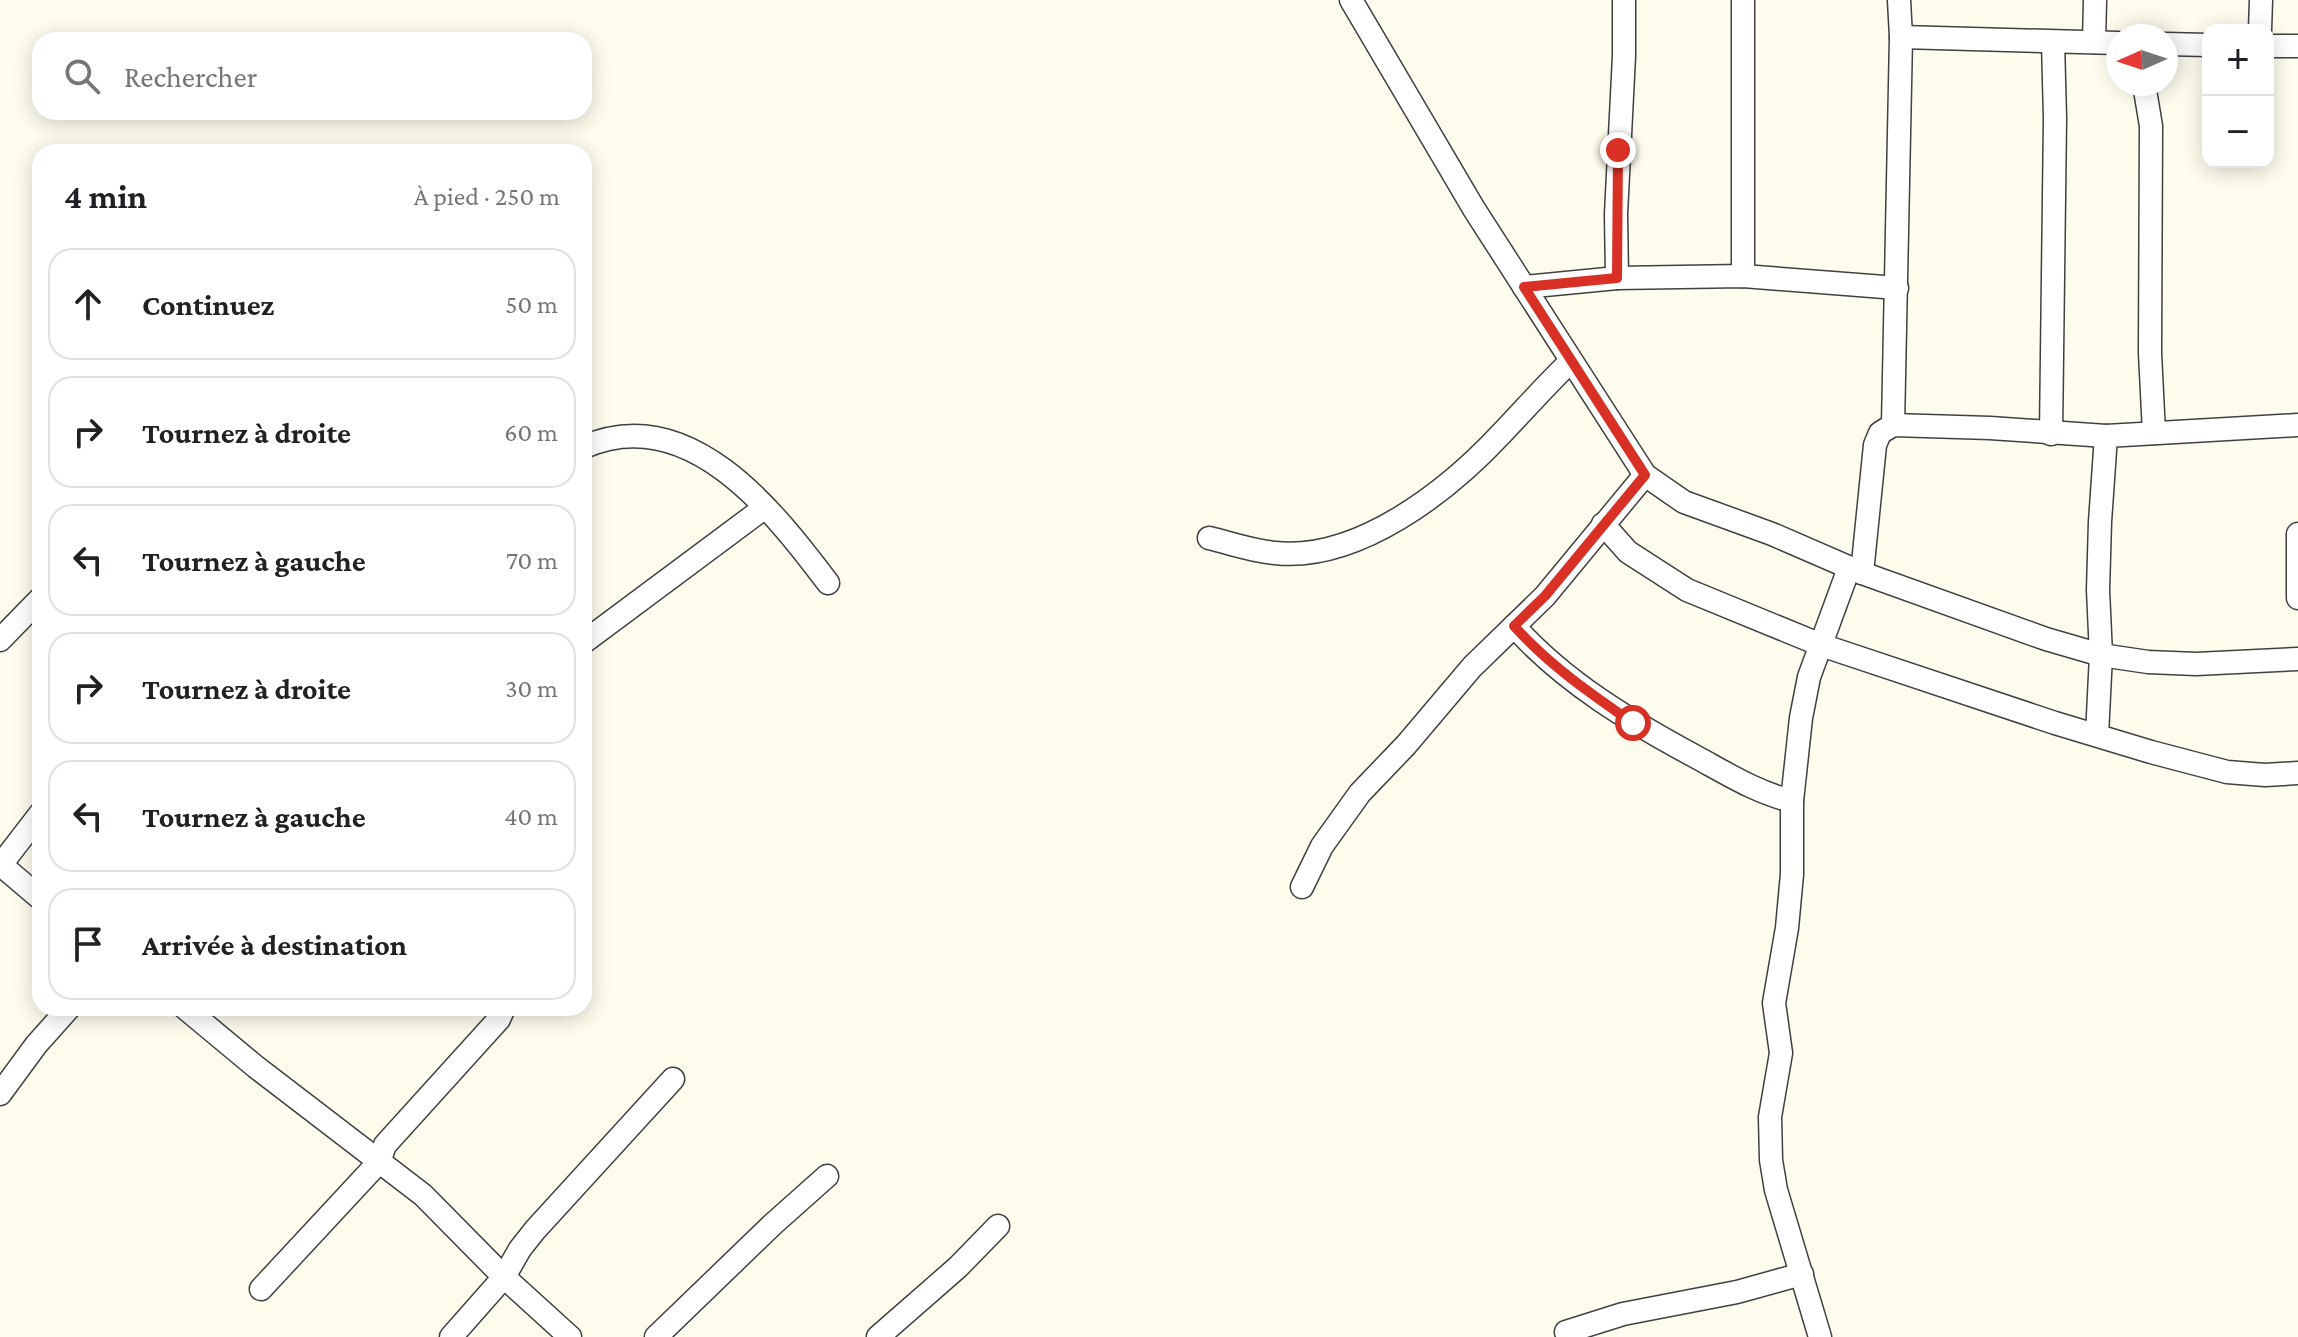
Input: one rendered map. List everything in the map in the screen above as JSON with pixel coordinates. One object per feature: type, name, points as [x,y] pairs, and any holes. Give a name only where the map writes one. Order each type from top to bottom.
[{"type":"street","points":[[1351,0],[1466,196],[1645,475],[1684,502],[1772,534],[1855,571],[2046,639],[2101,655],[2148,662],[2196,664],[2298,659]]},
{"type":"street","points":[[1617,278],[1616,214],[1624,0]]},
{"type":"street","points":[[1743,0],[1743,276]]},
{"type":"street","points":[[1893,425],[1901,37],[1899,0]]},
{"type":"street","points":[[2094,42],[2095,0]]},
{"type":"street","points":[[2260,24],[2261,0]]},
{"type":"street","points":[[1901,37],[2106,42]]},
{"type":"street","points":[[2051,434],[2053,42]]},
{"type":"street","points":[[2178,44],[2202,45]]},
{"type":"street","points":[[2274,46],[2298,46]]},
{"type":"street","points":[[2146,96],[2151,126],[2150,353],[2154,433]]},
{"type":"street","points":[[1524,287],[1617,278],[1743,276],[1897,288]]},
{"type":"street","points":[[1209,538],[1275,553],[1314,552],[1371,535],[1417,506],[1465,469],[1570,362]]},
{"type":"street","points":[[1820,1337],[1776,1190],[1769,1138],[1774,1082],[1781,1053],[1774,1003],[1787,928],[1792,874],[1792,801],[1806,690],[1821,645],[1855,571],[1875,445],[1880,433],[1893,425],[2106,436],[2298,425]]},
{"type":"street","points":[[592,445],[623,435],[652,436],[680,443],[709,460],[764,508],[800,546],[828,583]]},
{"type":"street","points":[[2097,735],[2101,655],[2098,590],[2100,522],[2106,436]]},
{"type":"street","points":[[1302,887],[1322,846],[1360,793],[1406,745],[1472,667],[1545,596],[1645,475]]},
{"type":"street","points":[[592,636],[764,508]]},
{"type":"street","points":[[1603,524],[1628,552],[1687,590],[1821,645],[2097,735],[2227,772],[2265,775],[2298,773]]},
{"type":"street","points":[[2298,534],[2298,598]]},
{"type":"street","points":[[0,640],[32,607]]},
{"type":"street","points":[[1514,626],[1537,652],[1576,684],[1633,723],[1743,783],[1768,795],[1792,801]]},
{"type":"street","points":[[32,824],[0,865],[32,891]]},
{"type":"street","points":[[0,1094],[62,1016]]},
{"type":"street","points":[[195,1016],[423,1195],[504,1277],[570,1337]]},
{"type":"street","points":[[261,1289],[379,1162],[385,1145],[500,1016]]},
{"type":"street","points":[[451,1337],[504,1277],[535,1230],[673,1079]]},
{"type":"street","points":[[656,1337],[827,1176]]},
{"type":"street","points":[[878,1337],[958,1267],[998,1226]]},
{"type":"street","points":[[1566,1332],[1623,1314],[1722,1295],[1802,1274]]},
{"type":"route","points":[[1618,150],[1617,278],[1524,287],[1645,475],[1545,596],[1514,626],[1537,652],[1576,684],[1633,723]]}]
